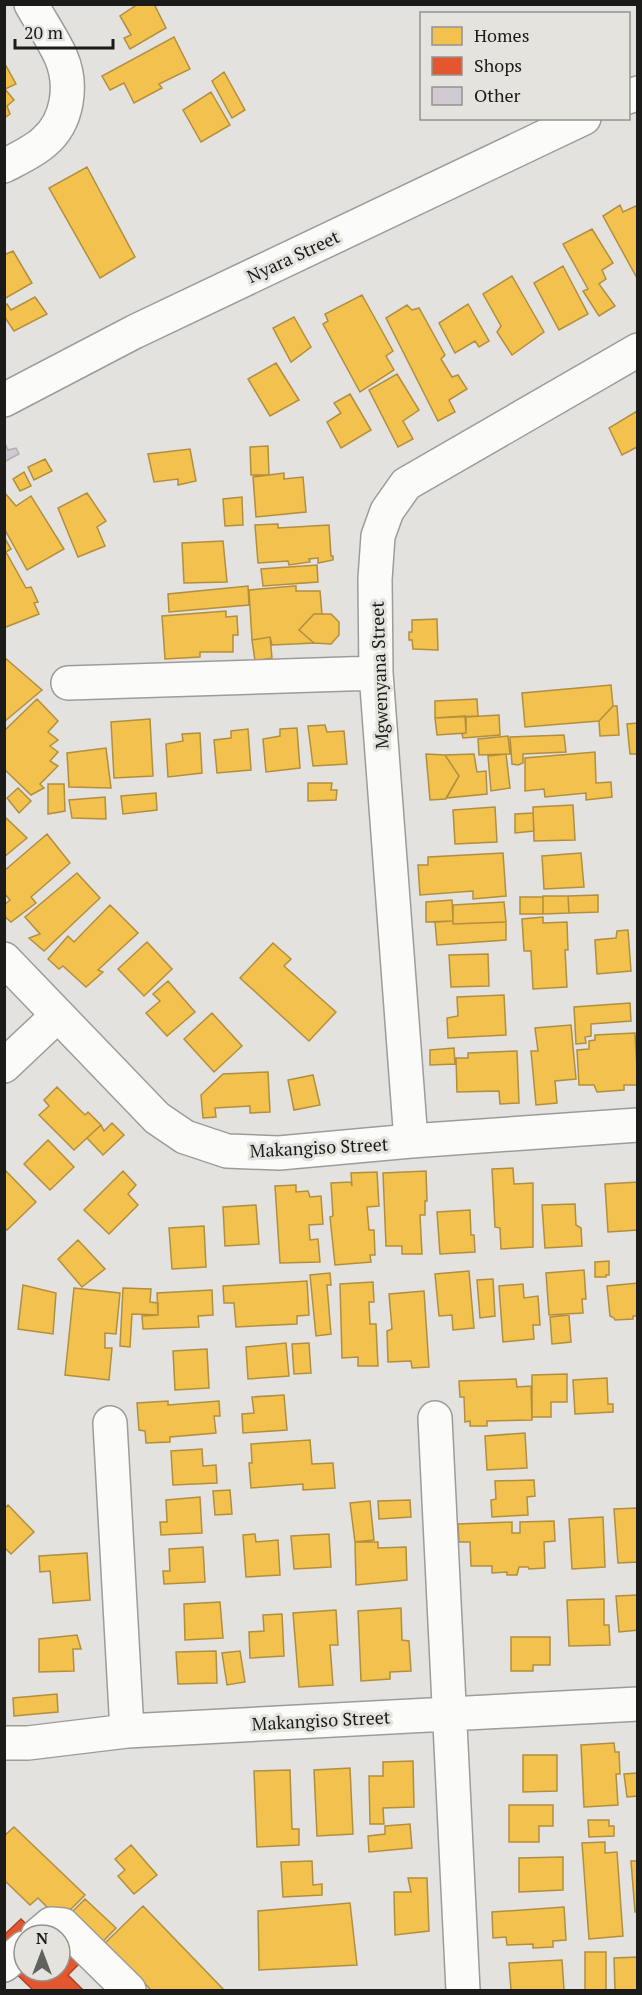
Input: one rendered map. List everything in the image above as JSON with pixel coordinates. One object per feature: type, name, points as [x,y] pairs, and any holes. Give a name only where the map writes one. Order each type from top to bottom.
[{"type":"street","points":[[4,166],[44,142],[60,123],[66,105],[68,86],[62,58],[31,4]]},
{"type":"street","name":"Nyara Street","points":[[4,400],[144,327],[580,120]]},
{"type":"street","name":"Mgwenyana Street","points":[[411,1141],[376,673],[375,579],[378,536],[387,511],[406,484],[638,350]]},
{"type":"street","points":[[68,683],[376,673]]},
{"type":"street","name":"Makangiso Street","points":[[4,959],[157,1118],[185,1137],[227,1151],[279,1153],[638,1125]]},
{"type":"street","points":[[4,1066],[58,1015]]},
{"type":"street","points":[[435,1418],[463,1990]]},
{"type":"street","points":[[110,1423],[127,1731]]},
{"type":"street","name":"Makangiso Street","points":[[4,1743],[28,1743],[127,1731],[638,1704]]},
{"type":"street","points":[[72,1934],[129,1990]]},
{"type":"building: Homes","points":[[138,4],[154,4],[166,28],[130,49],[124,38],[131,35],[120,16]]},
{"type":"building: Homes","points":[[174,37],[190,69],[159,84],[162,88],[134,103],[124,83],[110,90],[102,76]]},
{"type":"building: Homes","points":[[5,64],[16,84],[5,89],[14,100],[7,106],[10,114],[4,118]]},
{"type":"building: Homes","points":[[224,72],[245,110],[232,118],[212,81]]},
{"type":"building: Homes","points":[[211,92],[230,125],[201,142],[183,110]]},
{"type":"building: Homes","points":[[87,167],[135,257],[100,278],[49,188]]},
{"type":"building: Homes","points":[[620,205],[623,212],[638,205],[638,280],[603,216]]},
{"type":"building: Homes","points":[[592,229],[613,263],[602,270],[606,279],[599,284],[615,306],[599,316],[583,291],[588,289],[563,244]]},
{"type":"building: Homes","points":[[13,251],[32,283],[4,299],[4,255]]},
{"type":"building: Homes","points":[[563,266],[588,314],[559,330],[534,283]]},
{"type":"building: Homes","points":[[512,276],[544,332],[512,355],[497,332],[501,326],[483,294]]},
{"type":"building: Homes","points":[[362,295],[393,351],[386,356],[394,370],[360,392],[323,324],[328,321],[325,314]]},
{"type":"building: Homes","points":[[35,297],[47,314],[14,331],[4,316],[4,306],[7,304],[11,310]]},
{"type":"building: Homes","points":[[468,304],[489,341],[479,347],[475,341],[455,353],[439,323]]},
{"type":"building: Homes","points":[[407,305],[412,310],[419,308],[445,355],[441,359],[452,377],[458,375],[467,389],[449,400],[455,412],[438,421],[386,318]]},
{"type":"building: Homes","points":[[294,317],[311,347],[291,362],[273,328]]},
{"type":"building: Homes","points":[[276,363],[299,400],[270,416],[248,379]]},
{"type":"building: Homes","points":[[397,374],[419,410],[403,421],[413,439],[398,447],[369,390]]},
{"type":"building: Homes","points":[[350,394],[371,430],[341,448],[327,422],[341,413],[334,403]]},
{"type":"building: Homes","points":[[637,411],[638,448],[622,455],[609,428]]},
{"type":"building: Homes","points":[[268,446],[269,475],[251,475],[250,447]]},
{"type":"building: Homes","points":[[190,449],[196,481],[178,485],[178,479],[154,482],[148,454]]},
{"type":"building: Homes","points":[[45,459],[52,471],[34,480],[28,467]]},
{"type":"building: Homes","points":[[24,472],[31,486],[20,491],[13,479]]},
{"type":"building: Homes","points":[[284,473],[284,479],[303,477],[306,512],[256,517],[253,477]]},
{"type":"building: Homes","points":[[4,492],[16,506],[31,496],[64,549],[27,570],[4,528]]},
{"type":"building: Homes","points":[[87,493],[106,521],[97,527],[105,546],[78,557],[58,508]]},
{"type":"building: Homes","points":[[242,497],[243,525],[225,526],[223,499]]},
{"type":"building: Homes","points":[[278,524],[278,528],[329,525],[333,560],[318,563],[318,558],[309,559],[310,562],[289,565],[288,561],[258,563],[255,525]]},
{"type":"building: Homes","points":[[4,537],[11,549],[6,552],[26,588],[31,587],[38,602],[34,603],[39,614],[6,627],[4,624]]},
{"type":"building: Homes","points":[[223,541],[227,582],[184,583],[182,543]]},
{"type":"building: Homes","points":[[317,565],[318,582],[263,586],[261,569]]},
{"type":"building: Homes","points":[[248,586],[249,605],[169,612],[168,594]]},
{"type":"building: Homes","points":[[296,586],[296,591],[320,591],[322,614],[314,614],[299,630],[314,643],[272,645],[270,637],[252,640],[249,590]]},
{"type":"building: Homes","points":[[226,611],[226,617],[237,616],[238,635],[233,635],[233,652],[200,652],[200,657],[165,659],[162,616]]},
{"type":"building: Homes","points":[[314,614],[331,614],[339,622],[339,635],[331,644],[314,643],[299,630]]},
{"type":"building: Homes","points":[[437,619],[438,650],[413,649],[412,640],[409,640],[412,620]]},
{"type":"building: Homes","points":[[270,637],[272,658],[255,661],[252,640]]},
{"type":"building: Homes","points":[[4,657],[42,690],[4,722]]},
{"type":"building: Homes","points":[[611,685],[613,706],[599,721],[525,727],[522,693]]},
{"type":"building: Homes","points":[[37,699],[58,721],[48,732],[58,740],[50,746],[58,752],[50,761],[58,766],[40,784],[44,788],[31,795],[4,769],[4,731]]},
{"type":"building: Homes","points":[[477,699],[478,716],[435,718],[435,701]]},
{"type":"building: Homes","points":[[613,706],[617,706],[619,735],[600,736],[599,721]]},
{"type":"building: Homes","points":[[499,715],[500,735],[463,738],[462,734],[466,733],[466,717]]},
{"type":"building: Homes","points":[[465,716],[466,733],[437,735],[435,718]]},
{"type":"building: Homes","points":[[150,719],[153,776],[114,778],[111,722]]},
{"type":"building: Homes","points":[[638,723],[638,754],[630,754],[627,724]]},
{"type":"building: Homes","points":[[325,725],[327,732],[344,731],[347,764],[313,766],[308,726]]},
{"type":"building: Homes","points":[[297,728],[300,768],[266,772],[263,739],[280,736],[280,729]]},
{"type":"building: Homes","points":[[248,729],[251,770],[217,773],[214,740],[231,738],[231,731]]},
{"type":"building: Homes","points":[[200,733],[202,773],[168,777],[166,744],[183,741],[182,734]]},
{"type":"building: Homes","points":[[564,735],[566,752],[523,754],[523,763],[512,764],[510,737]]},
{"type":"building: Homes","points":[[508,736],[510,754],[479,755],[478,739]]},
{"type":"building: Homes","points":[[106,748],[111,788],[69,787],[67,753]]},
{"type":"building: Homes","points":[[595,752],[596,783],[611,782],[612,797],[586,800],[586,793],[545,797],[544,789],[525,791],[525,758]]},
{"type":"building: Homes","points":[[426,754],[445,755],[459,776],[446,799],[430,800]]},
{"type":"building: Homes","points":[[474,754],[477,772],[486,771],[487,794],[446,798],[459,776],[445,755]]},
{"type":"building: Homes","points":[[506,754],[510,788],[491,791],[488,756]]},
{"type":"building: Homes","points":[[308,783],[332,783],[331,790],[337,790],[336,800],[308,801]]},
{"type":"building: Homes","points":[[48,784],[64,784],[65,811],[48,814]]},
{"type":"building: Homes","points":[[18,788],[31,801],[19,813],[7,798]]},
{"type":"building: Homes","points":[[156,793],[157,810],[123,814],[121,796]]},
{"type":"building: Homes","points":[[105,797],[106,819],[72,818],[69,800]]},
{"type":"building: Homes","points":[[573,805],[575,840],[534,841],[533,807]]},
{"type":"building: Homes","points":[[495,807],[497,842],[455,844],[453,810]]},
{"type":"building: Homes","points":[[533,813],[534,831],[515,833],[515,814]]},
{"type":"building: Homes","points":[[4,816],[27,838],[4,857]]},
{"type":"building: Homes","points":[[47,834],[70,863],[31,897],[36,903],[11,922],[4,916],[4,905],[10,900],[4,893],[4,871]]},
{"type":"building: Homes","points":[[503,853],[506,896],[473,899],[473,891],[420,895],[418,865],[428,865],[428,857]]},
{"type":"building: Homes","points":[[581,853],[584,887],[544,889],[542,856]]},
{"type":"building: Homes","points":[[77,873],[100,898],[44,951],[29,938],[40,934],[25,917]]},
{"type":"building: Homes","points":[[598,895],[598,912],[569,913],[568,896]]},
{"type":"building: Homes","points":[[543,896],[568,896],[569,913],[543,914]]},
{"type":"building: Homes","points":[[520,897],[543,897],[543,914],[520,914]]},
{"type":"building: Homes","points":[[452,900],[453,921],[426,922],[426,902]]},
{"type":"building: Homes","points":[[504,902],[506,922],[453,924],[453,905]]},
{"type":"building: Homes","points":[[110,905],[138,933],[98,970],[103,972],[86,987],[63,966],[59,969],[48,959],[68,936],[74,942]]},
{"type":"building: Homes","points":[[543,917],[543,923],[567,922],[568,950],[565,950],[567,987],[533,989],[531,951],[524,951],[522,919]]},
{"type":"building: Homes","points":[[453,921],[453,924],[506,922],[506,940],[437,945],[435,922]]},
{"type":"building: Homes","points":[[628,930],[631,971],[597,974],[595,940],[616,938],[617,931]]},
{"type":"building: Homes","points":[[147,942],[172,969],[144,996],[118,969]]},
{"type":"building: Homes","points":[[273,943],[291,959],[284,966],[336,1012],[309,1041],[240,978]]},
{"type":"building: Homes","points":[[488,954],[489,986],[451,987],[449,955]]},
{"type":"building: Homes","points":[[168,981],[195,1012],[167,1036],[146,1013],[160,1001],[153,994]]},
{"type":"building: Homes","points":[[504,995],[506,1035],[448,1038],[447,1018],[458,1016],[457,997]]},
{"type":"building: Homes","points":[[630,1003],[631,1021],[591,1024],[591,1036],[585,1037],[586,1043],[576,1044],[574,1007]]},
{"type":"building: Homes","points":[[212,1013],[242,1046],[214,1072],[184,1039]]},
{"type":"building: Homes","points":[[571,1025],[576,1079],[555,1081],[557,1103],[536,1105],[531,1051],[538,1051],[535,1028]]},
{"type":"building: Homes","points":[[635,1033],[638,1085],[624,1085],[624,1090],[597,1092],[594,1085],[579,1085],[577,1050],[589,1049],[589,1041],[595,1040],[595,1035]]},
{"type":"building: Homes","points":[[454,1048],[455,1064],[430,1065],[430,1050]]},
{"type":"building: Homes","points":[[517,1051],[519,1103],[500,1104],[499,1091],[457,1092],[456,1058],[468,1058],[468,1053]]},
{"type":"building: Homes","points":[[268,1072],[270,1112],[250,1113],[250,1106],[215,1108],[216,1117],[203,1118],[201,1095],[223,1074]]},
{"type":"building: Homes","points":[[313,1075],[320,1105],[294,1110],[288,1080]]},
{"type":"building: Homes","points":[[57,1087],[85,1115],[88,1112],[101,1125],[74,1150],[39,1115],[49,1106],[44,1100]]},
{"type":"building: Homes","points":[[112,1123],[124,1135],[103,1155],[87,1138],[101,1125],[104,1131]]},
{"type":"building: Homes","points":[[48,1140],[74,1167],[50,1190],[24,1164]]},
{"type":"building: Homes","points":[[513,1168],[514,1184],[533,1183],[533,1247],[501,1249],[500,1228],[495,1227],[492,1169]]},
{"type":"building: Homes","points":[[4,1169],[36,1202],[7,1230],[4,1227]]},
{"type":"building: Homes","points":[[123,1171],[136,1185],[128,1194],[138,1205],[109,1234],[84,1210]]},
{"type":"building: Homes","points":[[426,1171],[427,1201],[425,1201],[425,1215],[420,1215],[422,1254],[402,1254],[402,1246],[386,1246],[383,1173]]},
{"type":"building: Homes","points":[[377,1172],[379,1206],[367,1207],[369,1230],[374,1230],[375,1255],[370,1255],[371,1262],[335,1265],[330,1217],[333,1216],[331,1183],[351,1182],[352,1186],[351,1173]]},
{"type":"building: Homes","points":[[638,1182],[638,1230],[608,1232],[605,1184]]},
{"type":"building: Homes","points":[[296,1185],[296,1192],[308,1191],[310,1197],[321,1196],[323,1224],[309,1225],[310,1240],[318,1239],[320,1262],[280,1263],[275,1186]]},
{"type":"building: Homes","points":[[575,1204],[576,1225],[581,1228],[582,1246],[545,1248],[542,1205]]},
{"type":"building: Homes","points":[[256,1205],[259,1244],[225,1246],[223,1207]]},
{"type":"building: Homes","points":[[470,1210],[471,1235],[474,1235],[475,1252],[440,1254],[437,1212]]},
{"type":"building: Homes","points":[[204,1226],[206,1267],[172,1269],[169,1228]]},
{"type":"building: Homes","points":[[78,1240],[105,1269],[82,1287],[58,1259]]},
{"type":"building: Homes","points":[[609,1261],[609,1275],[595,1277],[595,1262]]},
{"type":"building: Homes","points":[[584,1270],[586,1299],[582,1299],[583,1313],[549,1315],[546,1273]]},
{"type":"building: Homes","points":[[469,1271],[474,1328],[453,1330],[452,1315],[439,1316],[435,1274]]},
{"type":"building: Homes","points":[[330,1273],[331,1285],[327,1285],[331,1334],[316,1336],[310,1275]]},
{"type":"building: Homes","points":[[493,1279],[495,1316],[480,1318],[477,1280]]},
{"type":"building: Homes","points":[[307,1281],[309,1315],[297,1316],[297,1324],[236,1327],[234,1303],[224,1303],[223,1286]]},
{"type":"building: Homes","points":[[373,1282],[374,1302],[369,1302],[370,1324],[376,1324],[378,1366],[358,1366],[358,1357],[342,1358],[340,1284]]},
{"type":"building: Homes","points":[[638,1283],[638,1316],[633,1316],[633,1319],[615,1320],[610,1316],[607,1286]]},
{"type":"building: Homes","points":[[523,1284],[524,1298],[538,1296],[540,1325],[533,1325],[534,1339],[503,1342],[499,1286]]},
{"type":"building: Homes","points":[[23,1285],[56,1293],[53,1334],[18,1329]]},
{"type":"building: Homes","points":[[74,1288],[120,1293],[116,1334],[105,1333],[105,1348],[112,1348],[109,1380],[65,1375]]},
{"type":"building: Homes","points":[[123,1288],[151,1289],[150,1302],[158,1303],[158,1315],[132,1314],[130,1347],[120,1346]]},
{"type":"building: Homes","points":[[212,1290],[213,1315],[198,1316],[199,1327],[143,1329],[142,1316],[158,1315],[157,1293]]},
{"type":"building: Homes","points":[[424,1291],[429,1367],[412,1368],[411,1361],[388,1362],[387,1331],[392,1329],[389,1294]]},
{"type":"building: Homes","points":[[569,1315],[571,1342],[552,1344],[550,1317]]},
{"type":"building: Homes","points":[[286,1343],[289,1376],[248,1379],[246,1347]]},
{"type":"building: Homes","points":[[309,1343],[311,1373],[294,1374],[292,1344]]},
{"type":"building: Homes","points":[[207,1349],[209,1388],[175,1390],[173,1351]]},
{"type":"building: Homes","points":[[567,1374],[567,1402],[551,1402],[551,1417],[532,1417],[532,1375]]},
{"type":"building: Homes","points":[[607,1378],[608,1404],[613,1404],[613,1412],[575,1414],[573,1380]]},
{"type":"building: Homes","points":[[516,1379],[517,1387],[531,1386],[532,1420],[487,1421],[487,1426],[470,1426],[470,1421],[465,1422],[464,1397],[460,1397],[459,1381]]},
{"type":"building: Homes","points":[[284,1395],[287,1430],[243,1433],[242,1414],[254,1413],[252,1397]]},
{"type":"building: Homes","points":[[168,1401],[168,1405],[219,1401],[220,1416],[214,1416],[216,1433],[170,1437],[170,1442],[146,1443],[145,1431],[139,1430],[137,1403]]},
{"type":"building: Homes","points":[[525,1433],[527,1468],[487,1470],[485,1436]]},
{"type":"building: Homes","points":[[310,1440],[312,1464],[333,1463],[335,1488],[303,1490],[303,1484],[251,1488],[249,1463],[252,1463],[251,1444]]},
{"type":"building: Homes","points":[[202,1449],[203,1466],[216,1465],[217,1483],[173,1485],[171,1451]]},
{"type":"building: Homes","points":[[534,1480],[535,1496],[527,1497],[528,1515],[492,1517],[491,1500],[496,1499],[495,1481]]},
{"type":"building: Homes","points":[[230,1490],[232,1514],[215,1515],[213,1491]]},
{"type":"building: Homes","points":[[200,1497],[202,1533],[161,1535],[160,1522],[167,1522],[166,1500]]},
{"type":"building: Homes","points":[[410,1500],[411,1517],[379,1519],[378,1501]]},
{"type":"building: Homes","points":[[370,1501],[374,1540],[355,1542],[350,1503]]},
{"type":"building: Homes","points":[[8,1505],[34,1532],[11,1554],[4,1547],[4,1509]]},
{"type":"building: Homes","points":[[638,1508],[638,1562],[618,1563],[614,1509]]},
{"type":"building: Homes","points":[[603,1517],[605,1567],[572,1569],[569,1519]]},
{"type":"building: Homes","points":[[554,1521],[555,1541],[544,1542],[545,1568],[519,1567],[517,1575],[507,1575],[507,1572],[492,1573],[492,1566],[471,1566],[470,1542],[459,1542],[458,1524],[512,1522],[512,1533],[520,1533],[520,1522]]},
{"type":"building: Homes","points":[[255,1534],[256,1542],[278,1540],[280,1575],[246,1577],[243,1535]]},
{"type":"building: Homes","points":[[329,1534],[331,1567],[294,1569],[291,1536]]},
{"type":"building: Homes","points":[[355,1542],[378,1542],[378,1548],[406,1547],[407,1580],[356,1585]]},
{"type":"building: Homes","points":[[203,1547],[205,1582],[164,1584],[163,1571],[170,1571],[169,1549]]},
{"type":"building: Homes","points":[[87,1553],[90,1600],[53,1603],[50,1571],[40,1572],[39,1556]]},
{"type":"building: Homes","points":[[638,1595],[638,1630],[619,1632],[616,1596]]},
{"type":"building: Homes","points":[[604,1599],[604,1625],[609,1625],[610,1645],[569,1646],[567,1600]]},
{"type":"building: Homes","points":[[220,1602],[223,1638],[185,1640],[184,1604]]},
{"type":"building: Homes","points":[[401,1608],[402,1640],[409,1641],[411,1671],[390,1672],[390,1679],[361,1681],[358,1611]]},
{"type":"building: Homes","points":[[336,1610],[338,1645],[330,1645],[333,1685],[299,1687],[293,1613]]},
{"type":"building: Homes","points":[[282,1614],[284,1656],[250,1658],[249,1632],[264,1631],[263,1615]]},
{"type":"building: Homes","points":[[77,1635],[81,1649],[73,1649],[74,1671],[39,1672],[39,1639]]},
{"type":"building: Homes","points":[[511,1637],[550,1637],[550,1665],[533,1665],[533,1671],[511,1671]]},
{"type":"building: Homes","points":[[216,1651],[217,1683],[178,1684],[176,1652]]},
{"type":"building: Homes","points":[[240,1651],[245,1682],[227,1685],[222,1653]]},
{"type":"building: Homes","points":[[57,1694],[58,1712],[14,1716],[13,1698]]},
{"type":"building: Homes","points":[[614,1743],[615,1752],[619,1752],[620,1774],[616,1774],[618,1805],[584,1807],[581,1745]]},
{"type":"building: Homes","points":[[523,1755],[557,1755],[557,1791],[523,1792]]},
{"type":"building: Homes","points":[[413,1761],[414,1807],[383,1808],[384,1824],[370,1824],[369,1776],[383,1776],[383,1762]]},
{"type":"building: Homes","points":[[350,1768],[353,1834],[317,1836],[314,1770]]},
{"type":"building: Homes","points":[[290,1770],[292,1829],[299,1829],[299,1845],[257,1847],[254,1771]]},
{"type":"building: Homes","points":[[638,1773],[638,1796],[627,1797],[624,1774]]},
{"type":"building: Homes","points":[[509,1805],[553,1805],[553,1826],[539,1826],[539,1842],[509,1842]]},
{"type":"building: Homes","points":[[588,1820],[609,1820],[609,1826],[614,1826],[614,1836],[589,1837]]},
{"type":"building: Homes","points":[[410,1824],[412,1848],[369,1852],[368,1836],[385,1834],[385,1826]]},
{"type":"building: Homes","points":[[14,1827],[85,1895],[60,1920],[38,1898],[30,1905],[4,1880],[4,1836]]},
{"type":"building: Homes","points":[[605,1842],[605,1853],[617,1852],[623,1936],[589,1939],[582,1843]]},
{"type":"building: Homes","points":[[131,1845],[157,1875],[134,1894],[118,1876],[125,1870],[115,1859]]},
{"type":"building: Homes","points":[[563,1857],[563,1890],[519,1892],[519,1858]]},
{"type":"building: Homes","points":[[312,1861],[313,1885],[322,1884],[322,1895],[283,1897],[281,1862]]},
{"type":"building: Homes","points":[[631,1861],[638,1861],[638,1912],[635,1912]]},
{"type":"building: Homes","points":[[408,1878],[427,1878],[429,1931],[395,1935],[394,1892],[411,1892]]},
{"type":"building: Homes","points":[[85,1899],[116,1928],[87,1958],[72,1943],[72,1923],[61,1923]]},
{"type":"building: Homes","points":[[350,1903],[357,1965],[259,1970],[258,1911]]},
{"type":"building: Homes","points":[[143,1906],[224,1990],[151,1990],[105,1943]]},
{"type":"building: Homes","points":[[564,1907],[566,1940],[553,1941],[553,1947],[533,1948],[533,1944],[507,1945],[506,1937],[493,1938],[492,1912]]},
{"type":"building: Homes","points":[[585,1952],[606,1952],[606,1990],[585,1990]]},
{"type":"building: Homes","points":[[638,1957],[638,1990],[615,1990],[614,1958]]},
{"type":"building: Homes","points":[[562,1960],[564,1990],[511,1990],[509,1963]]},
{"type":"building: Shops","points":[[12,1927],[12,1970],[4,1962],[4,1935]]},
{"type":"building: Shops","points":[[72,1949],[83,1960],[72,1971]]},
{"type":"building: Shops","points":[[72,1979],[83,1990],[33,1990],[26,1983],[72,1983]]},
{"type":"building: Other","points":[[4,441],[8,450],[16,448],[19,454],[4,462]]}]
